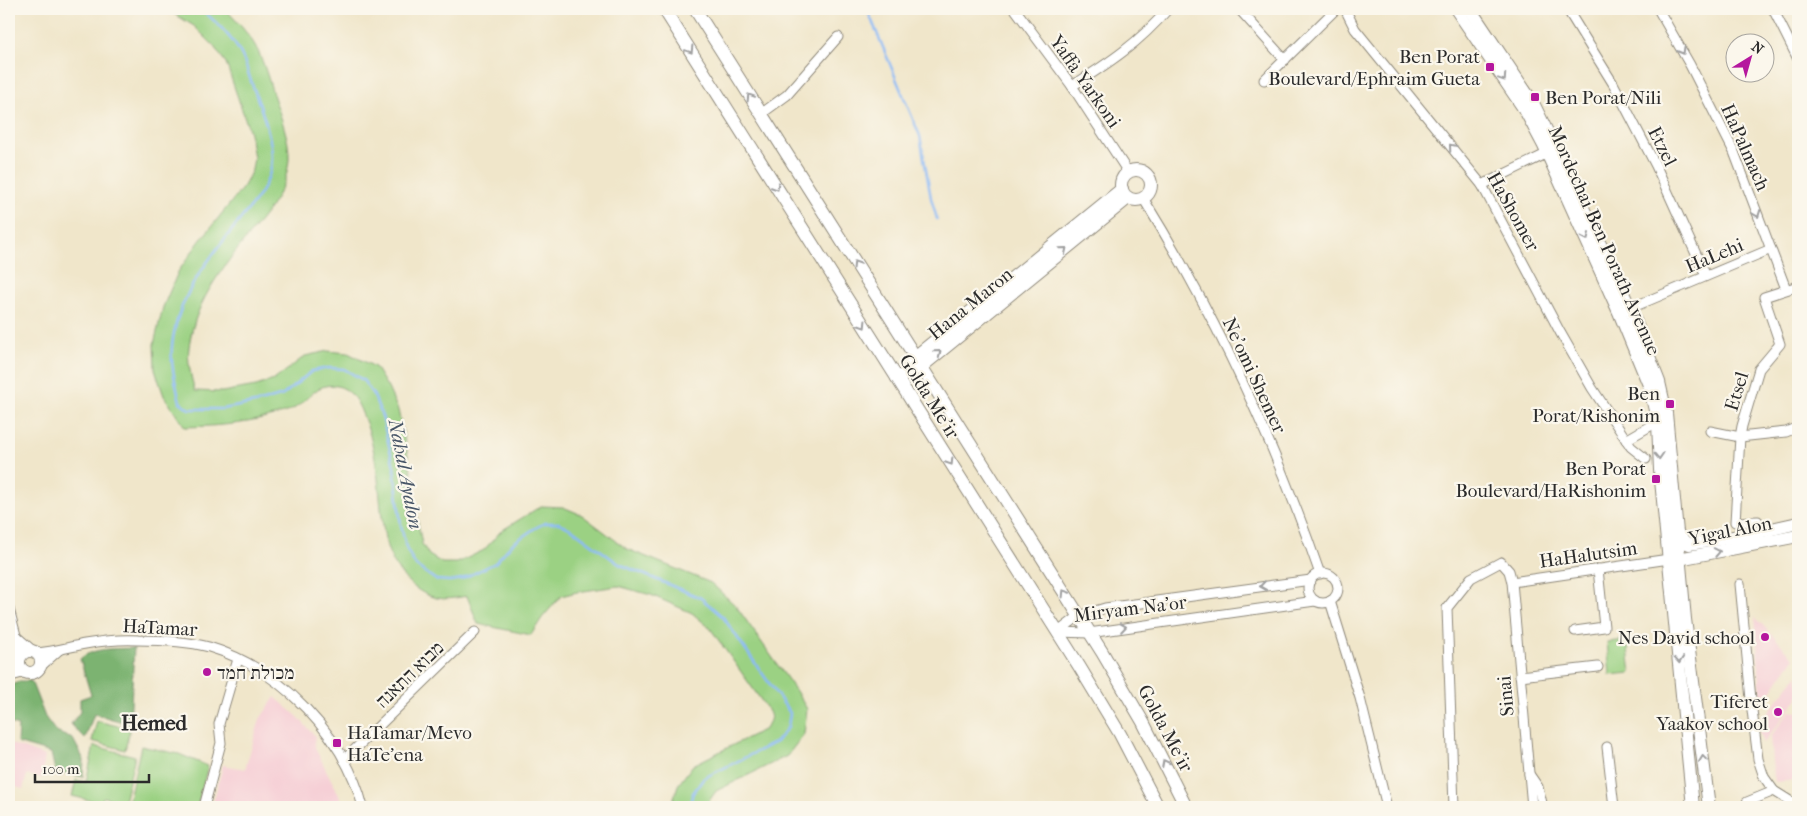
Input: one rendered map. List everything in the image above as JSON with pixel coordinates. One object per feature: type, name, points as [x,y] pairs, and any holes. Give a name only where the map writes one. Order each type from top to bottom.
[{"type":"street","name":"Golda Me'ir","points":[[664,9],[1058,632],[1120,734],[1158,807]]},
{"type":"street","name":"Golda Me'ir","points":[[695,9],[1079,616],[1143,722],[1186,807]]},
{"type":"street","name":"Yaffa Yarkoni","points":[[1015,9],[1072,86],[1128,172]]},
{"type":"street","points":[[1072,86],[1124,52],[1154,25],[1168,9]]},
{"type":"street","points":[[1239,9],[1285,60]]},
{"type":"street","points":[[1264,80],[1336,9]]},
{"type":"street","name":"Mordechai Ben Porath Avenue","points":[[1456,9],[1525,110],[1548,153],[1659,382],[1666,413],[1678,533],[1674,559],[1693,807]]},
{"type":"street","name":"Mordechai Ben Porath Avenue","points":[[1470,9],[1533,103],[1625,310],[1649,385],[1657,422],[1660,470],[1685,619],[1709,807]]},
{"type":"street","name":"Etzel","points":[[1567,9],[1614,85],[1656,166],[1706,276]]},
{"type":"street","name":"HaPalmach","points":[[1658,9],[1690,65],[1734,152],[1771,249]]},
{"type":"street","points":[[1773,9],[1798,59]]},
{"type":"street","name":"HaShomer","points":[[1346,12],[1355,29],[1482,185],[1592,388],[1631,448],[1646,459]]},
{"type":"street","points":[[761,114],[786,95],[838,37]]},
{"type":"street","points":[[1482,185],[1548,153]]},
{"type":"street","points":[[1139,171],[1148,178],[1150,189],[1143,198],[1138,200],[1125,194],[1121,182],[1128,172],[1139,171]]},
{"type":"street","name":"Hana Maron","points":[[897,378],[1125,194]]},
{"type":"street","name":"Ne'omi Shemer","points":[[1143,198],[1170,242],[1199,296],[1256,412],[1301,520],[1320,574]]},
{"type":"street","name":"HaLehi","points":[[1625,310],[1771,249],[1786,289]]},
{"type":"street","points":[[1786,289],[1798,286]]},
{"type":"street","name":"Etsel","points":[[1740,438],[1759,369],[1780,344],[1764,297],[1786,289]]},
{"type":"street","points":[[1626,440],[1657,422]]},
{"type":"street","points":[[1710,431],[1740,438],[1786,432],[1798,427]]},
{"type":"street","points":[[1740,438],[1735,522],[1738,522],[1749,540]]},
{"type":"street","points":[[1738,522],[1758,521]]},
{"type":"street","name":"Yigal Alon","points":[[1674,559],[1749,540],[1798,523]]},
{"type":"street","name":"Yigal Alon","points":[[1678,533],[1684,542],[1689,544],[1798,536]]},
{"type":"street","name":"HaHalutsim","points":[[1512,582],[1674,559]]},
{"type":"street","points":[[1454,807],[1447,608],[1471,578],[1501,562],[1509,572],[1512,582]]},
{"type":"street","points":[[1575,631],[1604,627],[1598,569]]},
{"type":"street","points":[[1320,574],[1326,574],[1336,581],[1337,592],[1330,601],[1325,603],[1315,601],[1310,596],[1308,590],[1311,580],[1320,574]]},
{"type":"street","name":"Miryam Na'or","points":[[1058,632],[1079,616],[1105,608],[1311,580]]},
{"type":"street","name":"Sinai","points":[[1512,582],[1532,807]]},
{"type":"street","points":[[1740,584],[1758,759],[1764,777],[1774,791],[1798,806]]},
{"type":"street","name":"Miryam Na'or","points":[[1058,632],[1089,633],[1315,601]]},
{"type":"street","points":[[1330,601],[1367,724],[1387,807]]},
{"type":"street","points":[[9,609],[21,664],[31,673],[58,650]]},
{"type":"street","name":"מבוא התאנה","points":[[344,760],[475,632]]},
{"type":"street","points":[[16,636],[41,659],[39,668]]},
{"type":"street","name":"HaTamar","points":[[35,652],[112,641],[153,640],[208,647],[238,659],[267,676],[297,700],[330,736],[360,794],[363,807]]},
{"type":"street","points":[[9,674],[21,664],[26,651],[35,652]]},
{"type":"street","points":[[204,807],[221,743],[218,724],[238,659]]},
{"type":"street","points":[[1520,676],[1598,667]]},
{"type":"street","points":[[1607,746],[1614,807]]},
{"type":"street","points":[[1529,774],[1538,787],[1543,807]]},
{"type":"street","points":[[1747,802],[1774,791]]},
{"type":"shaded area","name":"Nes David school","points":[[1755,617],[1794,658],[1767,697],[1761,696]]},
{"type":"shaded area","name":"Tiferet Yaakov school","points":[[1798,674],[1798,699],[1763,743],[1757,726]]},
{"type":"shaded area","points":[[275,697],[297,716],[315,736],[316,750],[345,807],[212,807],[223,765],[245,769],[260,719]]},
{"type":"shaded area","points":[[1790,711],[1798,712],[1798,780],[1774,782],[1770,737]]},
{"type":"shaded area","points":[[9,743],[45,756],[42,778],[27,775],[23,789],[9,785]]},
{"type":"green space","points":[[166,9],[225,9],[242,27],[256,47],[264,65],[284,128],[289,152],[288,169],[278,195],[214,282],[198,313],[192,329],[189,347],[190,369],[195,391],[222,392],[256,386],[274,380],[305,356],[328,351],[348,353],[375,367],[388,388],[398,410],[410,465],[422,544],[429,555],[442,563],[457,563],[484,550],[501,531],[541,506],[563,507],[582,515],[627,549],[711,583],[736,606],[807,709],[804,734],[787,756],[716,791],[706,807],[671,807],[678,785],[693,765],[765,729],[770,719],[768,710],[710,628],[692,613],[651,595],[618,586],[561,596],[542,618],[531,635],[478,624],[467,596],[448,599],[439,598],[418,590],[402,575],[389,552],[384,533],[377,472],[370,436],[358,404],[346,390],[337,386],[329,385],[323,387],[289,411],[250,422],[185,427],[164,396],[155,370],[154,344],[163,307],[178,272],[199,242],[244,186],[252,170],[254,158],[250,133],[226,63],[212,44],[194,26]]},
{"type":"green space","points":[[1627,640],[1631,673],[1610,675],[1607,642]]},
{"type":"green space","points":[[134,648],[130,724],[94,714],[85,739],[71,724],[80,712],[80,699],[91,695],[80,659],[92,652]]},
{"type":"green space","points":[[19,681],[31,681],[45,717],[56,732],[73,739],[84,760],[83,777],[55,771],[51,753],[17,743],[18,726],[9,723],[9,688]]},
{"type":"green space","points":[[97,721],[130,729],[125,750],[92,741]]},
{"type":"green space","points":[[94,746],[135,756],[124,802],[103,797],[101,803],[72,796],[76,780],[86,782]]},
{"type":"green space","points":[[141,746],[179,754],[208,766],[197,807],[127,807]]},
{"type":"waterway","name":"Nahal Ayalon","points":[[199,9],[223,30],[242,56],[267,129],[272,158],[267,181],[263,189],[198,275],[181,309],[175,327],[172,346],[172,360],[180,402],[189,409],[223,409],[260,402],[283,395],[312,371],[329,368],[344,369],[363,380],[374,396],[382,416],[394,467],[401,526],[407,550],[416,566],[436,580],[450,581],[462,579],[495,563],[512,544],[535,528],[545,523],[559,523],[573,530],[619,564],[701,598],[723,617],[790,713],[788,727],[776,742],[704,778],[693,793],[689,807]]},
{"type":"waterway","points":[[867,9],[920,136],[931,198],[937,219]]},
{"type":"place","name":"Ben Porat Boulevard/Ephraim Gueta","points":[[1490,67]]},
{"type":"place","name":"Ben Porat/Nili","points":[[1535,97]]},
{"type":"place","name":"Ben Porat/Rishonim","points":[[1670,404]]},
{"type":"place","name":"Ben Porat Boulevard/HaRishonim","points":[[1656,479]]},
{"type":"place","name":"Nes David school","points":[[1765,637]]},
{"type":"place","name":"מכולת חמד","points":[[207,672]]},
{"type":"place","name":"Tiferet Yaakov school","points":[[1778,712]]},
{"type":"place","name":"HaTamar/Mevo HaTe'ena","points":[[337,743]]},
{"type":"district","name":"Hemed","points":[[154,723]]}]
